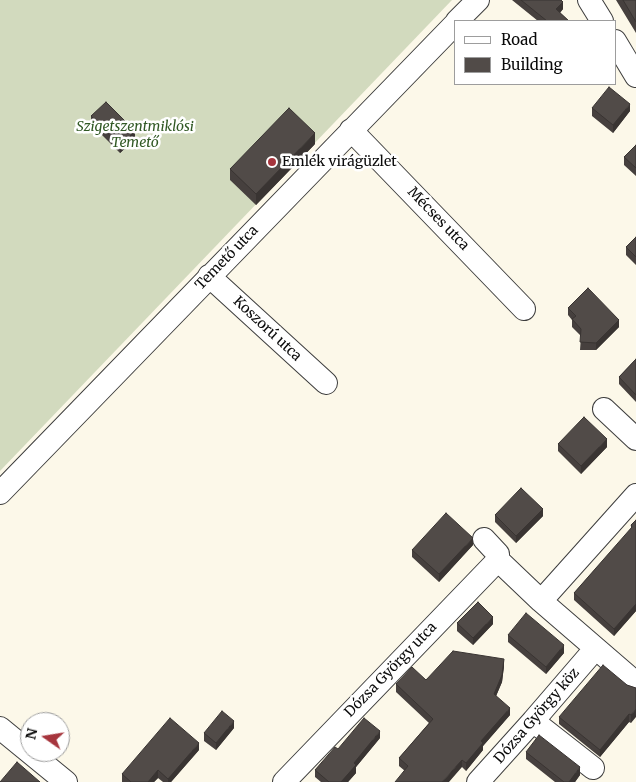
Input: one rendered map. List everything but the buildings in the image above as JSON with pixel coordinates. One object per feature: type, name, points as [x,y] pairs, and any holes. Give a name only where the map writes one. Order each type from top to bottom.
[{"type":"street","name":"Temető utca","points":[[458,20],[478,0]]},
{"type":"street","points":[[589,0],[601,20]]},
{"type":"street","name":"Temető utca","points":[[0,493],[454,24]]},
{"type":"street","points":[[616,43],[636,76]]},
{"type":"street","name":"Mécses utca","points":[[351,130],[524,309]]},
{"type":"street","name":"Koszorú utca","points":[[209,276],[326,383]]},
{"type":"street","points":[[604,408],[636,439]]},
{"type":"street","points":[[541,601],[636,495]]},
{"type":"street","points":[[484,539],[498,554],[498,560],[541,601],[636,683]]},
{"type":"street","name":"Dózsa György utca","points":[[284,782],[498,560]]},
{"type":"street","name":"Dózsa György köz","points":[[478,782],[595,649]]},
{"type":"street","points":[[533,721],[593,768]]},
{"type":"street","points":[[0,728],[66,782]]},
{"type":"green space","name":"Szigetszentmiklósi Temető","points":[[0,0],[452,0],[0,471]]},
{"type":"place","name":"Emlék virágüzlet","points":[[272,162]]}]
